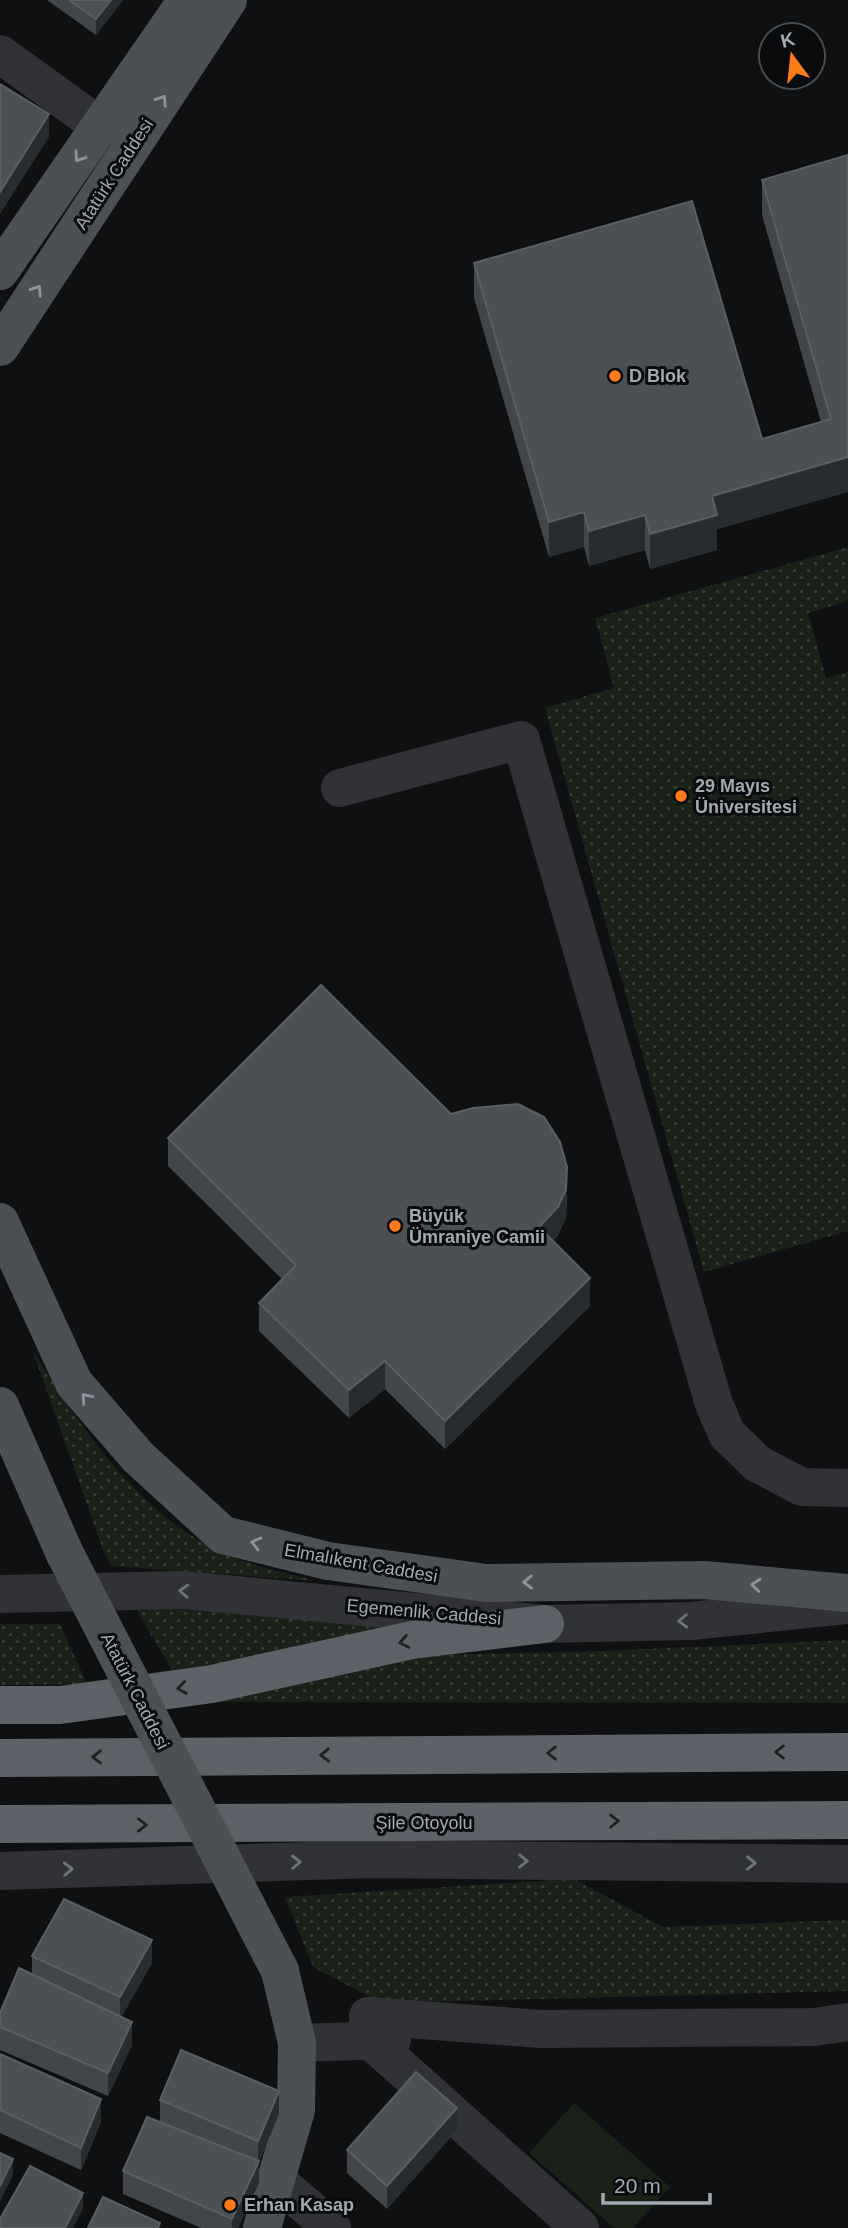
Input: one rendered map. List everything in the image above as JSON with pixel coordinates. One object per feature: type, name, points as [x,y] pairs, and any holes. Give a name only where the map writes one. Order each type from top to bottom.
[{"type":"highway","points":[[0,1705],[60,1705],[212,1684],[412,1640],[545,1624]]},
{"type":"highway","points":[[0,1758],[848,1752]]},
{"type":"highway","name":"Şile Otoyolu","points":[[0,1824],[848,1820]]},
{"type":"main road","name":"Atatürk Caddesi","points":[[0,271],[187,0]]},
{"type":"main road","name":"Atatürk Caddesi","points":[[0,347],[228,0]]},
{"type":"main road","name":"Elmalıkent Caddesi","points":[[0,1222],[74,1383],[138,1457],[223,1535],[328,1561],[486,1583],[704,1580],[848,1593]]},
{"type":"main road","name":"Atatürk Caddesi","points":[[0,1406],[65,1554],[281,1971],[297,2043],[296,2110],[262,2228]]},
{"type":"street","points":[[0,54],[101,127]]},
{"type":"street","points":[[340,788],[521,740],[714,1404],[727,1434],[758,1464],[802,1488],[848,1488]]},
{"type":"street","name":"Egemenlik Caddesi","points":[[0,1594],[182,1590],[545,1624],[691,1621],[848,1605]]},
{"type":"street","points":[[0,1871],[373,1859],[848,1864]]},
{"type":"street","points":[[580,2228],[369,2039],[368,2016],[541,2029],[814,2027],[848,2022]]},
{"type":"street","points":[[297,2043],[369,2039],[848,2046]]},
{"type":"street","points":[[276,2180],[332,2228]]},
{"type":"shaded area","points":[[848,547],[848,601],[808,613],[826,678],[848,672],[848,1231],[704,1272],[545,708],[614,688],[595,618]]},
{"type":"shaded area","points":[[32,1349],[92,1439],[115,1467],[168,1518],[197,1539],[228,1555],[316,1581],[112,1566],[103,1550]]},
{"type":"shaded area","points":[[134,1606],[392,1627],[269,1657],[172,1670]]},
{"type":"shaded area","points":[[0,1624],[60,1624],[87,1684],[0,1685]]},
{"type":"shaded area","points":[[848,1640],[848,1703],[205,1702],[415,1655],[579,1652]]},
{"type":"shaded area","points":[[574,1879],[663,1927],[848,1920],[848,1991],[381,2003],[313,1967],[285,1897]]},
{"type":"shaded area","points":[[574,2103],[670,2187],[633,2228],[614,2228],[529,2153]]},
{"type":"building","points":[[69,0],[111,0],[96,19]]},
{"type":"building","points":[[0,84],[49,114],[0,192]]},
{"type":"building","name":"D Blok","points":[[848,155],[848,457],[712,496],[717,515],[650,534],[645,515],[589,531],[584,512],[549,522],[474,263],[692,201],[762,439],[831,419],[762,180]]},
{"type":"building","name":"Büyük Ümraniye Camii","points":[[321,985],[451,1114],[473,1108],[518,1104],[544,1117],[560,1142],[567,1167],[566,1190],[558,1207],[539,1227],[590,1278],[445,1421],[385,1361],[349,1390],[259,1303],[296,1265],[168,1138]]},
{"type":"building","points":[[64,1899],[152,1940],[120,1997],[32,1956]]},
{"type":"building","points":[[19,1968],[132,2022],[108,2073],[0,2027],[0,2013]]},
{"type":"building","points":[[181,2050],[279,2091],[258,2141],[160,2100]]},
{"type":"building","points":[[0,2054],[101,2099],[81,2148],[0,2110]]},
{"type":"building","points":[[416,2072],[457,2108],[387,2186],[347,2150]]},
{"type":"building","points":[[147,2117],[259,2161],[232,2219],[123,2171]]},
{"type":"building","points":[[0,2153],[13,2159],[0,2186]]},
{"type":"building","points":[[30,2166],[83,2193],[65,2228],[0,2228],[0,2219]]},
{"type":"building","points":[[103,2197],[160,2223],[158,2228],[88,2228]]},
{"type":"place","name":"D Blok","points":[[615,376]]},
{"type":"place","name":"29 Mayıs Üniversitesi","points":[[681,796]]},
{"type":"place","name":"Büyük Ümraniye Camii","points":[[395,1226]]},
{"type":"place","name":"Erhan Kasap","points":[[230,2205]]}]
